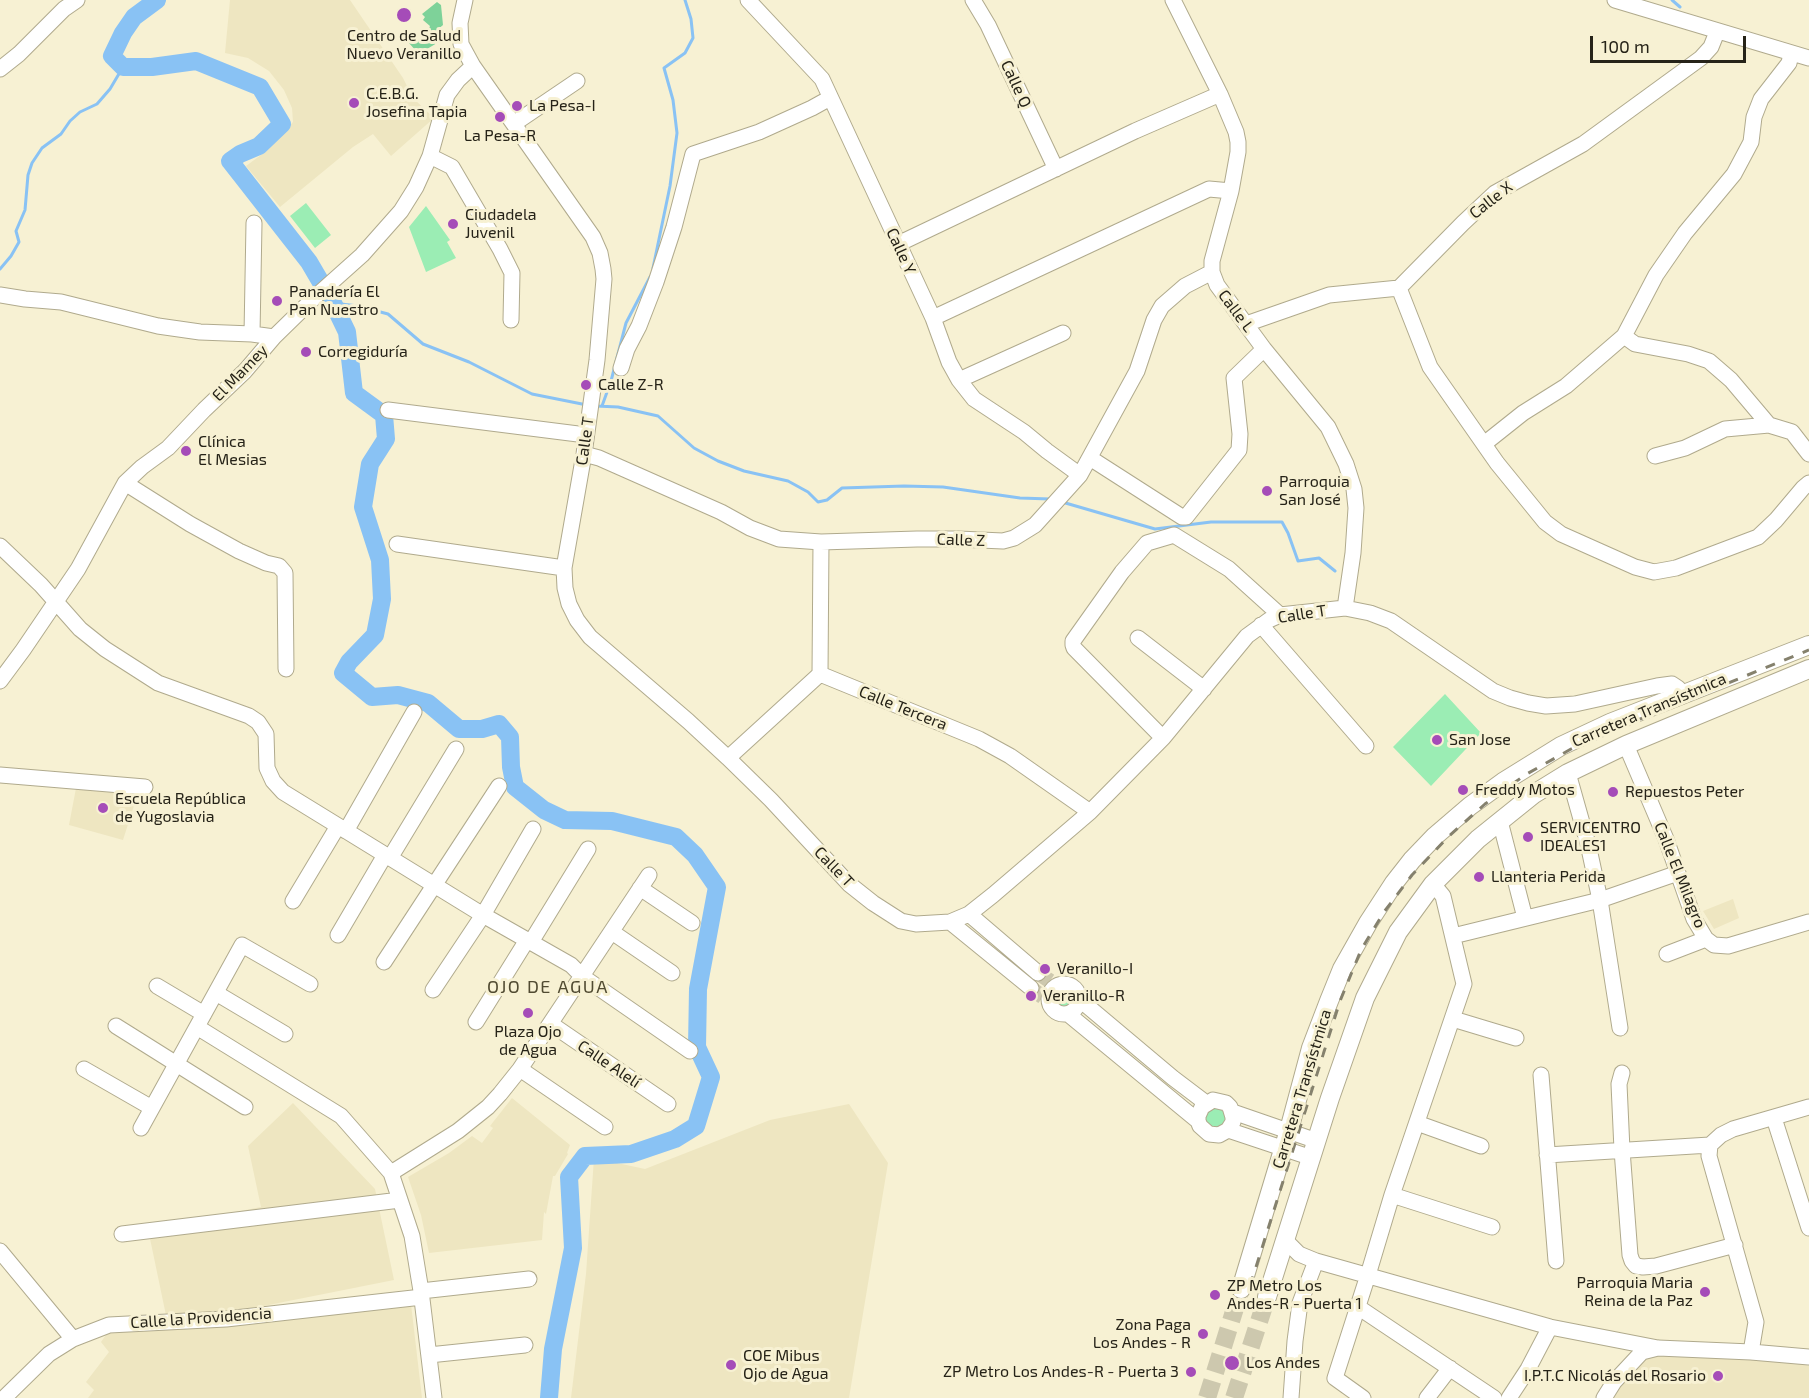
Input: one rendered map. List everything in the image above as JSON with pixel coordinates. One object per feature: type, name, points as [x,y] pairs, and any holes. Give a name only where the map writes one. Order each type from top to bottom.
[{"type":"main road","name":"Carretera Transístmica","points":[[1241,1289],[1287,1139],[1311,1048],[1342,969],[1368,923],[1412,860],[1470,806],[1503,782],[1561,746],[1610,723],[1809,645]]},
{"type":"main road","name":"Carretera Transístmica","points":[[1267,1297],[1330,1098],[1365,998],[1398,932],[1433,884],[1478,839],[1534,794],[1568,773],[1626,745],[1809,669]]},
{"type":"street","points":[[0,69],[19,54],[64,9],[77,0]]},
{"type":"street","name":"Calle T","points":[[465,0],[460,23],[461,44],[473,66],[593,237],[600,253],[604,279],[592,396],[564,568],[569,604],[590,637],[688,721],[771,800],[849,884],[901,921],[924,924],[950,922],[969,914],[1090,812],[1163,738],[1247,636],[1280,615],[1344,608],[1370,612],[1391,621],[1479,682],[1510,698],[1546,706],[1575,704],[1672,684],[1682,694]]},
{"type":"street","name":"Calle Y","points":[[748,0],[822,79],[933,318],[949,362],[959,380],[974,399],[1024,432],[1047,452],[1080,475]]},
{"type":"street","name":"Calle Q","points":[[973,0],[988,25],[1056,169]]},
{"type":"street","name":"Calle L","points":[[1173,0],[1221,94],[1238,142],[1232,191],[1212,261],[1212,272],[1217,285],[1264,349],[1328,427],[1346,464],[1354,489],[1356,508],[1353,553],[1344,608]]},
{"type":"street","points":[[1615,0],[1636,3],[1717,32],[1809,58]]},
{"type":"street","name":"Calle X","points":[[1399,288],[1496,193],[1583,144],[1701,58],[1711,47],[1717,32]]},
{"type":"street","points":[[1485,444],[1523,413],[1566,386],[1624,336],[1656,275],[1685,233],[1734,174],[1751,142],[1754,117],[1761,99],[1789,63],[1791,54]]},
{"type":"street","name":"El Mamey","points":[[0,681],[78,569],[124,483],[168,448],[315,297],[377,240],[401,211],[416,187],[430,156],[447,95],[458,80],[473,66]]},
{"type":"street","points":[[515,123],[577,81]]},
{"type":"street","points":[[898,244],[1135,131],[1221,94]]},
{"type":"street","points":[[621,368],[656,282],[674,227],[693,154],[759,132],[830,98]]},
{"type":"street","points":[[430,156],[452,167],[512,273],[511,320]]},
{"type":"street","points":[[933,318],[1209,189],[1232,191]]},
{"type":"street","points":[[252,334],[254,223]]},
{"type":"street","name":"Calle Z","points":[[584,454],[599,458],[750,528],[779,539],[821,542],[927,539],[1003,541],[1014,538],[1035,525],[1080,475],[1137,371],[1154,320],[1162,306],[1185,286],[1212,272]]},
{"type":"street","points":[[1246,324],[1329,295],[1399,288],[1430,367],[1497,463],[1545,522],[1561,534],[1635,567],[1654,572],[1676,568],[1758,537],[1809,483]]},
{"type":"street","points":[[0,295],[61,302],[158,326],[274,338]]},
{"type":"street","points":[[959,380],[1064,333]]},
{"type":"street","points":[[1624,336],[1635,344],[1688,354],[1709,361],[1731,380],[1769,425]]},
{"type":"street","points":[[1090,458],[1186,518],[1239,450],[1240,434],[1234,378],[1264,349]]},
{"type":"street","points":[[388,410],[586,435]]},
{"type":"street","points":[[1655,456],[1685,448],[1725,429],[1769,425],[1792,432],[1809,454]]},
{"type":"street","points":[[124,483],[230,546],[266,563],[279,566],[285,573],[286,669]]},
{"type":"street","points":[[1163,738],[1073,645],[1073,641],[1122,572],[1147,543],[1174,535],[1229,569],[1280,615]]},
{"type":"street","points":[[728,759],[820,674],[821,542]]},
{"type":"street","points":[[396,544],[564,568]]},
{"type":"street","points":[[0,546],[41,585],[86,636],[158,683],[249,716],[258,722],[266,734],[267,768],[273,781],[283,792],[483,915],[571,965],[583,977],[690,1051]]},
{"type":"street","points":[[1262,625],[1366,746]]},
{"type":"street","points":[[1138,638],[1204,689]]},
{"type":"street","name":"Calle Tercera","points":[[820,674],[979,739],[1010,756],[1090,812]]},
{"type":"street","points":[[293,902],[414,712]]},
{"type":"street","name":"Calle El Milagro","points":[[1626,745],[1662,829],[1694,919],[1706,939],[1714,945],[1728,946],[1809,922]]},
{"type":"street","points":[[338,935],[456,749]]},
{"type":"street","points":[[1568,773],[1588,844],[1600,900],[1620,1028]]},
{"type":"street","points":[[0,775],[145,787]]},
{"type":"street","points":[[384,963],[499,786]]},
{"type":"street","points":[[1500,821],[1525,918]]},
{"type":"street","points":[[433,990],[483,915],[533,830]]},
{"type":"street","points":[[476,1022],[588,849]]},
{"type":"street","points":[[1453,936],[1600,900],[1678,873]]},
{"type":"street","points":[[391,1173],[472,1120],[500,1094],[520,1069],[583,977],[649,874]]},
{"type":"street","points":[[1363,1398],[1335,1378],[1392,1195],[1464,984],[1443,896],[1433,884]]},
{"type":"street","points":[[640,888],[692,923]]},
{"type":"street","points":[[969,914],[999,941],[1050,980],[1076,989],[1080,999],[1206,1103]]},
{"type":"street","points":[[950,922],[1031,988]]},
{"type":"street","points":[[612,932],[672,974]]},
{"type":"street","points":[[1667,954],[1706,939]]},
{"type":"street","points":[[988,954],[999,941]]},
{"type":"street","points":[[141,1128],[242,945],[310,984]]},
{"type":"street","points":[[1050,980],[1054,988],[1047,1000],[1054,1011],[1063,1015],[1068,1014],[1076,1009],[1080,999]]},
{"type":"street","points":[[157,986],[201,1020],[341,1116],[391,1173],[412,1236],[422,1294],[434,1398]]},
{"type":"street","points":[[216,993],[285,1034]]},
{"type":"street","points":[[1068,1014],[1198,1121],[1204,1131],[1209,1134],[1219,1135],[1228,1130],[1233,1122],[1233,1113]]},
{"type":"street","points":[[1453,1019],[1516,1038]]},
{"type":"street","name":"Calle Alelí","points":[[551,1024],[668,1104]]},
{"type":"street","points":[[116,1026],[245,1107]]},
{"type":"street","points":[[84,1069],[152,1108]]},
{"type":"street","points":[[520,1069],[605,1127]]},
{"type":"street","points":[[1622,1073],[1619,1084],[1622,1150],[1630,1255],[1636,1266],[1656,1266],[1734,1245]]},
{"type":"street","points":[[1541,1075],[1556,1261]]},
{"type":"street","points":[[1198,1121],[1199,1111],[1206,1103],[1213,1100],[1221,1101],[1226,1103],[1233,1113],[1287,1139],[1314,1149]]},
{"type":"street","points":[[1547,1155],[1710,1145],[1721,1135],[1733,1130],[1809,1107]]},
{"type":"street","points":[[1774,1118],[1809,1228]]},
{"type":"street","points":[[1417,1123],[1481,1146]]},
{"type":"street","points":[[1228,1130],[1287,1139]]},
{"type":"street","points":[[1710,1145],[1709,1156],[1756,1322],[1751,1352]]},
{"type":"street","points":[[1392,1195],[1492,1227]]},
{"type":"street","points":[[123,1234],[400,1200]]},
{"type":"street","points":[[1286,1240],[1299,1254],[1316,1261],[1550,1327],[1658,1348],[1751,1352],[1809,1358]]},
{"type":"street","points":[[0,1251],[73,1339]]},
{"type":"street","points":[[1291,1398],[1300,1303],[1316,1261]]},
{"type":"street","name":"Calle la Providencia","points":[[4,1398],[42,1360],[73,1339],[118,1324],[226,1319],[529,1279]]},
{"type":"street","points":[[1358,1306],[1494,1398]]},
{"type":"street","points":[[1509,1398],[1528,1370],[1550,1327]]},
{"type":"street","points":[[429,1355],[525,1345]]},
{"type":"street","points":[[1604,1398],[1614,1382],[1642,1352],[1658,1348]]},
{"type":"street","points":[[1427,1398],[1450,1368]]},
{"type":"shaded area","name":"C.E.B.G. Josefina Tapia","points":[[230,0],[350,0],[403,78],[413,98],[434,118],[391,156],[373,134],[353,147],[280,207],[246,166],[265,152],[293,122],[292,108],[284,90],[269,71],[248,58],[225,53]]},
{"type":"shaded area","name":"Escuela República de Yugoslavia","points":[[77,783],[139,790],[123,840],[69,825]]},
{"type":"shaded area","points":[[1733,899],[1739,918],[1714,929],[1703,911]]},
{"type":"shaded area","points":[[512,1098],[570,1145],[568,1154],[553,1176],[546,1214],[544,1212],[542,1240],[429,1253],[421,1215],[408,1177],[449,1153],[472,1136],[482,1143],[493,1128],[490,1126]]},
{"type":"shaded area","points":[[293,1103],[375,1189],[394,1280],[168,1325],[148,1229],[261,1207],[248,1146]]},
{"type":"shaded area","points":[[849,1104],[888,1163],[849,1398],[571,1398],[586,1274],[594,1158],[645,1169],[770,1120]]},
{"type":"shaded area","points":[[411,1304],[422,1398],[88,1398],[94,1390],[86,1382],[109,1352],[101,1342],[110,1329],[215,1328]]},
{"type":"shaded area","name":"I.P.T.C Nicolás del Rosario","points":[[1653,1353],[1796,1362],[1809,1366],[1809,1398],[1610,1398],[1645,1357]]},
{"type":"green space","points":[[437,2],[441,5],[443,25],[436,31],[437,43],[422,52],[417,52],[408,42],[424,40],[430,26],[423,20],[425,17],[422,14]]},
{"type":"green space","points":[[306,203],[331,235],[315,248],[290,216]]},
{"type":"green space","points":[[426,206],[450,240],[447,242],[456,258],[426,272],[409,227]]},
{"type":"green space","name":"San Jose","points":[[1445,694],[1481,733],[1431,786],[1393,747]]},
{"type":"green space","points":[[1064,987],[1069,988],[1075,994],[1075,1004],[1069,1010],[1064,1011],[1059,1010],[1053,1004],[1052,999],[1053,994],[1059,988]]},
{"type":"green space","points":[[1213,1106],[1225,1108],[1226,1126],[1215,1129],[1205,1121],[1205,1115]]},
{"type":"waterway","points":[[157,0],[134,17],[112,56],[123,67],[152,67],[196,61],[260,87],[282,124],[259,146],[230,161],[309,262],[347,332],[354,393],[384,415],[386,439],[370,464],[363,507],[380,560],[382,599],[375,635],[349,662],[343,673],[372,697],[398,695],[428,703],[459,729],[482,729],[499,724],[510,737],[511,767],[515,787],[544,810],[565,820],[612,821],[676,837],[695,855],[717,887],[698,989],[697,1047],[711,1077],[696,1126],[675,1139],[631,1154],[585,1156],[569,1177],[573,1248],[553,1349],[549,1398]]},
{"type":"waterway","points":[[653,268],[670,186],[677,133],[673,100],[664,68],[685,53],[693,38],[691,19],[685,0]]},
{"type":"waterway","points":[[1672,0],[1680,7]]},
{"type":"waterway","points":[[0,269],[19,242],[16,231],[25,210],[28,175],[32,163],[42,148],[61,134],[70,121],[80,112],[97,104],[110,89],[123,67]]},
{"type":"waterway","points":[[602,406],[626,323],[650,277]]},
{"type":"waterway","points":[[333,303],[358,306],[388,314],[423,344],[469,362],[532,394],[587,405]]},
{"type":"waterway","points":[[596,406],[618,407],[658,416],[694,448],[718,461],[744,471],[788,481],[808,492],[818,502],[827,500],[842,488],[904,486],[943,487],[1020,498],[1050,499]]},
{"type":"waterway","points":[[1062,502],[1155,529],[1211,522],[1282,522],[1298,561],[1319,558],[1335,571]]},
{"type":"tunnel","points":[[1038,973],[1050,981]]},
{"type":"tunnel","points":[[1031,988],[1044,998]]},
{"type":"tunnel","points":[[1207,1398],[1241,1289]]},
{"type":"tunnel","points":[[1234,1398],[1267,1297]]},
{"type":"railway","points":[[1250,1286],[1340,1001],[1361,950],[1384,912],[1412,875],[1449,836],[1485,804],[1525,775],[1571,749],[1618,728],[1809,650]]},
{"type":"place","name":"Centro de Salud Nuevo Veranillo","points":[[404,15]]},
{"type":"place","name":"C.E.B.G. Josefina Tapia","points":[[354,103]]},
{"type":"place","name":"La Pesa-I","points":[[517,106]]},
{"type":"place","name":"La Pesa-R","points":[[500,117]]},
{"type":"place","name":"Ciudadela Juvenil","points":[[453,224]]},
{"type":"place","name":"Panadería El Pan Nuestro","points":[[277,301]]},
{"type":"place","name":"Corregiduría","points":[[306,352]]},
{"type":"place","name":"Calle Z-R","points":[[586,385]]},
{"type":"place","name":"Clínica El Mesias","points":[[186,451]]},
{"type":"place","name":"Parroquia San José","points":[[1267,491]]},
{"type":"place","name":"San Jose","points":[[1437,740]]},
{"type":"place","name":"Freddy Motos","points":[[1463,790]]},
{"type":"place","name":"Repuestos Peter","points":[[1613,792]]},
{"type":"place","name":"Escuela República de Yugoslavia","points":[[103,808]]},
{"type":"place","name":"SERVICENTRO IDEALES1","points":[[1528,837]]},
{"type":"place","name":"Llanteria Perida","points":[[1479,877]]},
{"type":"place","name":"Veranillo-I","points":[[1045,969]]},
{"type":"place","name":"Veranillo-R","points":[[1031,996]]},
{"type":"place","name":"Plaza Ojo de Agua","points":[[528,1013]]},
{"type":"place","name":"Parroquia Maria Reina de la Paz","points":[[1705,1292]]},
{"type":"place","name":"ZP Metro Los Andes-R - Puerta 1","points":[[1215,1295]]},
{"type":"place","name":"Zona Paga Los Andes - R","points":[[1203,1334]]},
{"type":"place","name":"Los Andes","points":[[1232,1363]]},
{"type":"place","name":"COE Mibus Ojo de Agua","points":[[731,1365]]},
{"type":"place","name":"ZP Metro Los Andes-R - Puerta 3","points":[[1191,1372]]},
{"type":"place","name":"I.P.T.C Nicolás del Rosario","points":[[1718,1376]]},
{"type":"district","name":"OJO DE AGUA","points":[[548,987]]}]
